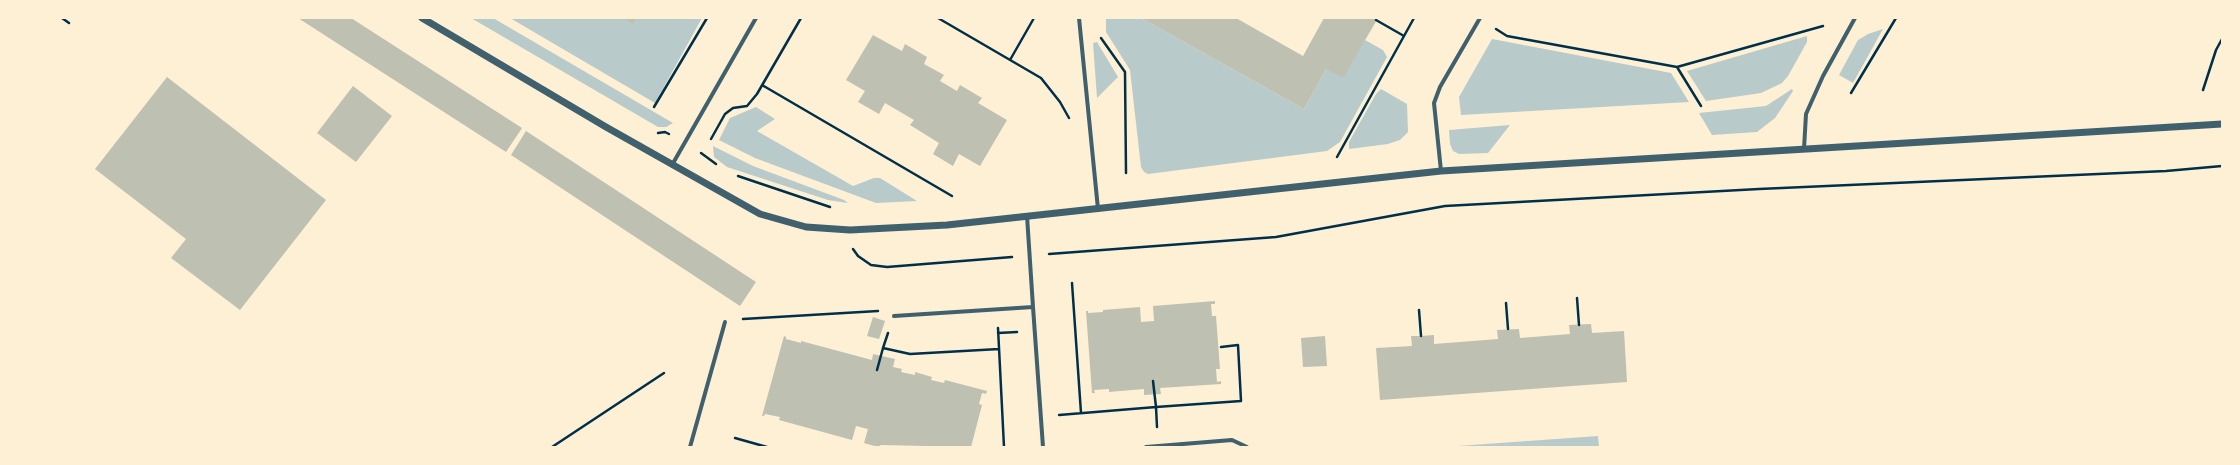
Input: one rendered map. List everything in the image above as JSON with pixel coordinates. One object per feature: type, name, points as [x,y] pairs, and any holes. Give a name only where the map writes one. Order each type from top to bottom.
[{"type":"street","points":[[422,18],[672,165],[760,214],[806,228],[850,230],[947,225],[1441,171],[2222,124]]},
{"type":"street","points":[[672,165],[756,18]]},
{"type":"street","points":[[1080,18],[1098,209]]},
{"type":"street","points":[[1441,171],[1434,103],[1440,87],[1480,18]]},
{"type":"street","points":[[1804,149],[1806,114],[1823,76],[1855,18]]},
{"type":"street","points":[[1027,216],[1042,447]]},
{"type":"street","points":[[894,316],[1033,307]]},
{"type":"street","points":[[690,447],[725,322]]},
{"type":"street","points":[[1146,447],[1232,440],[1247,447]]},
{"type":"path","points":[[62,18],[69,23]]},
{"type":"path","points":[[654,107],[707,18]]},
{"type":"path","points":[[711,140],[725,114],[733,108],[747,106],[762,85],[801,18]]},
{"type":"path","points":[[938,18],[1041,78],[1060,102],[1071,121]]},
{"type":"path","points":[[1010,60],[1034,18]]},
{"type":"path","points":[[1337,157],[1414,18]]},
{"type":"path","points":[[1851,93],[1896,18]]},
{"type":"path","points":[[1376,20],[1404,36]]},
{"type":"path","points":[[1502,32],[1507,36],[1677,67],[1822,26]]},
{"type":"path","points":[[1097,33],[1125,72],[1126,173]]},
{"type":"path","points":[[2203,90],[2216,50],[2222,39]]},
{"type":"path","points":[[1677,67],[1701,106]]},
{"type":"path","points":[[762,85],[952,196]]},
{"type":"path","points":[[1072,283],[1081,413]]},
{"type":"path","points":[[1577,298],[1579,325]]},
{"type":"path","points":[[1506,303],[1508,329]]},
{"type":"path","points":[[725,322],[734,325],[736,320],[881,310]]},
{"type":"path","points":[[996,310],[1004,447]]},
{"type":"path","points":[[1419,310],[1421,336]]},
{"type":"path","points":[[877,370],[889,330]]},
{"type":"path","points":[[1059,421],[1059,415],[1242,401],[1238,345],[1221,347]]},
{"type":"path","points":[[883,348],[910,354],[999,349]]},
{"type":"path","points":[[552,447],[664,373]]},
{"type":"path","points":[[1153,382],[1159,446]]},
{"type":"path","points":[[735,438],[768,447]]},
{"type":"shaded area","points":[[471,18],[493,18],[673,123],[666,127],[658,127]]},
{"type":"shaded area","points":[[510,18],[702,18],[655,103]]},
{"type":"shaded area","points":[[1106,18],[1141,18],[1304,109],[1326,69],[1365,40],[1383,50],[1387,57],[1340,142],[1327,151],[1148,174],[1144,172],[1141,167],[1130,70],[1106,32]]},
{"type":"shaded area","points":[[1883,29],[1853,83],[1839,75],[1858,40],[1868,34]]},
{"type":"shaded area","points":[[1807,36],[1807,42],[1788,76],[1782,83],[1761,93],[1706,101],[1687,71]]},
{"type":"shaded area","points":[[1492,39],[1671,73],[1689,102],[1461,115],[1459,97]]},
{"type":"shaded area","points":[[1097,42],[1118,77],[1097,98],[1093,43]]},
{"type":"shaded area","points":[[1381,89],[1407,104],[1408,132],[1400,140],[1388,144],[1349,149],[1349,142],[1376,94]]},
{"type":"shaded area","points":[[1792,89],[1793,91],[1775,118],[1757,132],[1712,135],[1699,113],[1766,106]]},
{"type":"shaded area","points":[[756,107],[775,119],[757,131],[853,186],[874,178],[880,178],[917,201],[876,203],[755,158],[719,140],[730,118]]},
{"type":"shaded area","points":[[1510,125],[1488,153],[1459,154],[1453,151],[1450,144],[1449,130]]},
{"type":"shaded area","points":[[713,146],[753,166],[844,200],[848,203],[828,200],[727,167],[714,157]]},
{"type":"shaded area","points":[[1598,436],[1599,447],[1458,446]]},
{"type":"building","points":[[298,18],[351,18],[522,128],[506,152]]},
{"type":"building","points":[[623,18],[637,18],[633,24]]},
{"type":"building","points":[[1141,18],[1236,18],[1303,56],[1324,18],[1378,18],[1343,78],[1326,69],[1304,109]]},
{"type":"building","points":[[873,35],[902,51],[905,44],[927,57],[924,64],[944,75],[940,81],[957,91],[960,85],[982,98],[978,103],[1007,120],[980,166],[959,154],[953,166],[933,154],[939,143],[910,125],[914,120],[885,103],[879,114],[858,102],[865,91],[846,80]]},
{"type":"building","points":[[167,77],[326,200],[240,310],[171,258],[186,239],[95,169]]},
{"type":"building","points":[[353,86],[392,116],[356,162],[317,133]]},
{"type":"building","points":[[526,131],[756,282],[740,306],[511,155]]},
{"type":"building","points":[[1215,301],[1215,304],[1211,304],[1212,316],[1216,316],[1220,369],[1216,369],[1217,382],[1221,381],[1221,384],[1160,388],[1161,394],[1144,395],[1144,389],[1109,392],[1109,389],[1094,390],[1095,393],[1092,393],[1086,311],[1088,311],[1088,313],[1103,312],[1103,310],[1140,307],[1141,322],[1154,321],[1153,306]]},
{"type":"building","points":[[873,317],[885,321],[879,339],[867,336]]},
{"type":"building","points":[[1591,324],[1592,333],[1624,331],[1627,382],[1380,400],[1376,348],[1412,346],[1411,336],[1434,335],[1434,344],[1498,339],[1497,330],[1519,329],[1520,338],[1570,334],[1569,325]]},
{"type":"building","points":[[784,336],[786,339],[801,343],[801,341],[872,360],[873,354],[895,359],[893,367],[902,369],[901,372],[915,375],[915,372],[932,377],[931,380],[944,383],[945,380],[987,391],[986,394],[982,393],[979,404],[982,405],[971,447],[881,445],[878,447],[864,443],[868,429],[856,426],[852,440],[779,420],[780,417],[765,414],[762,416]]},
{"type":"building","points":[[1325,336],[1327,366],[1303,367],[1301,338]]}]
